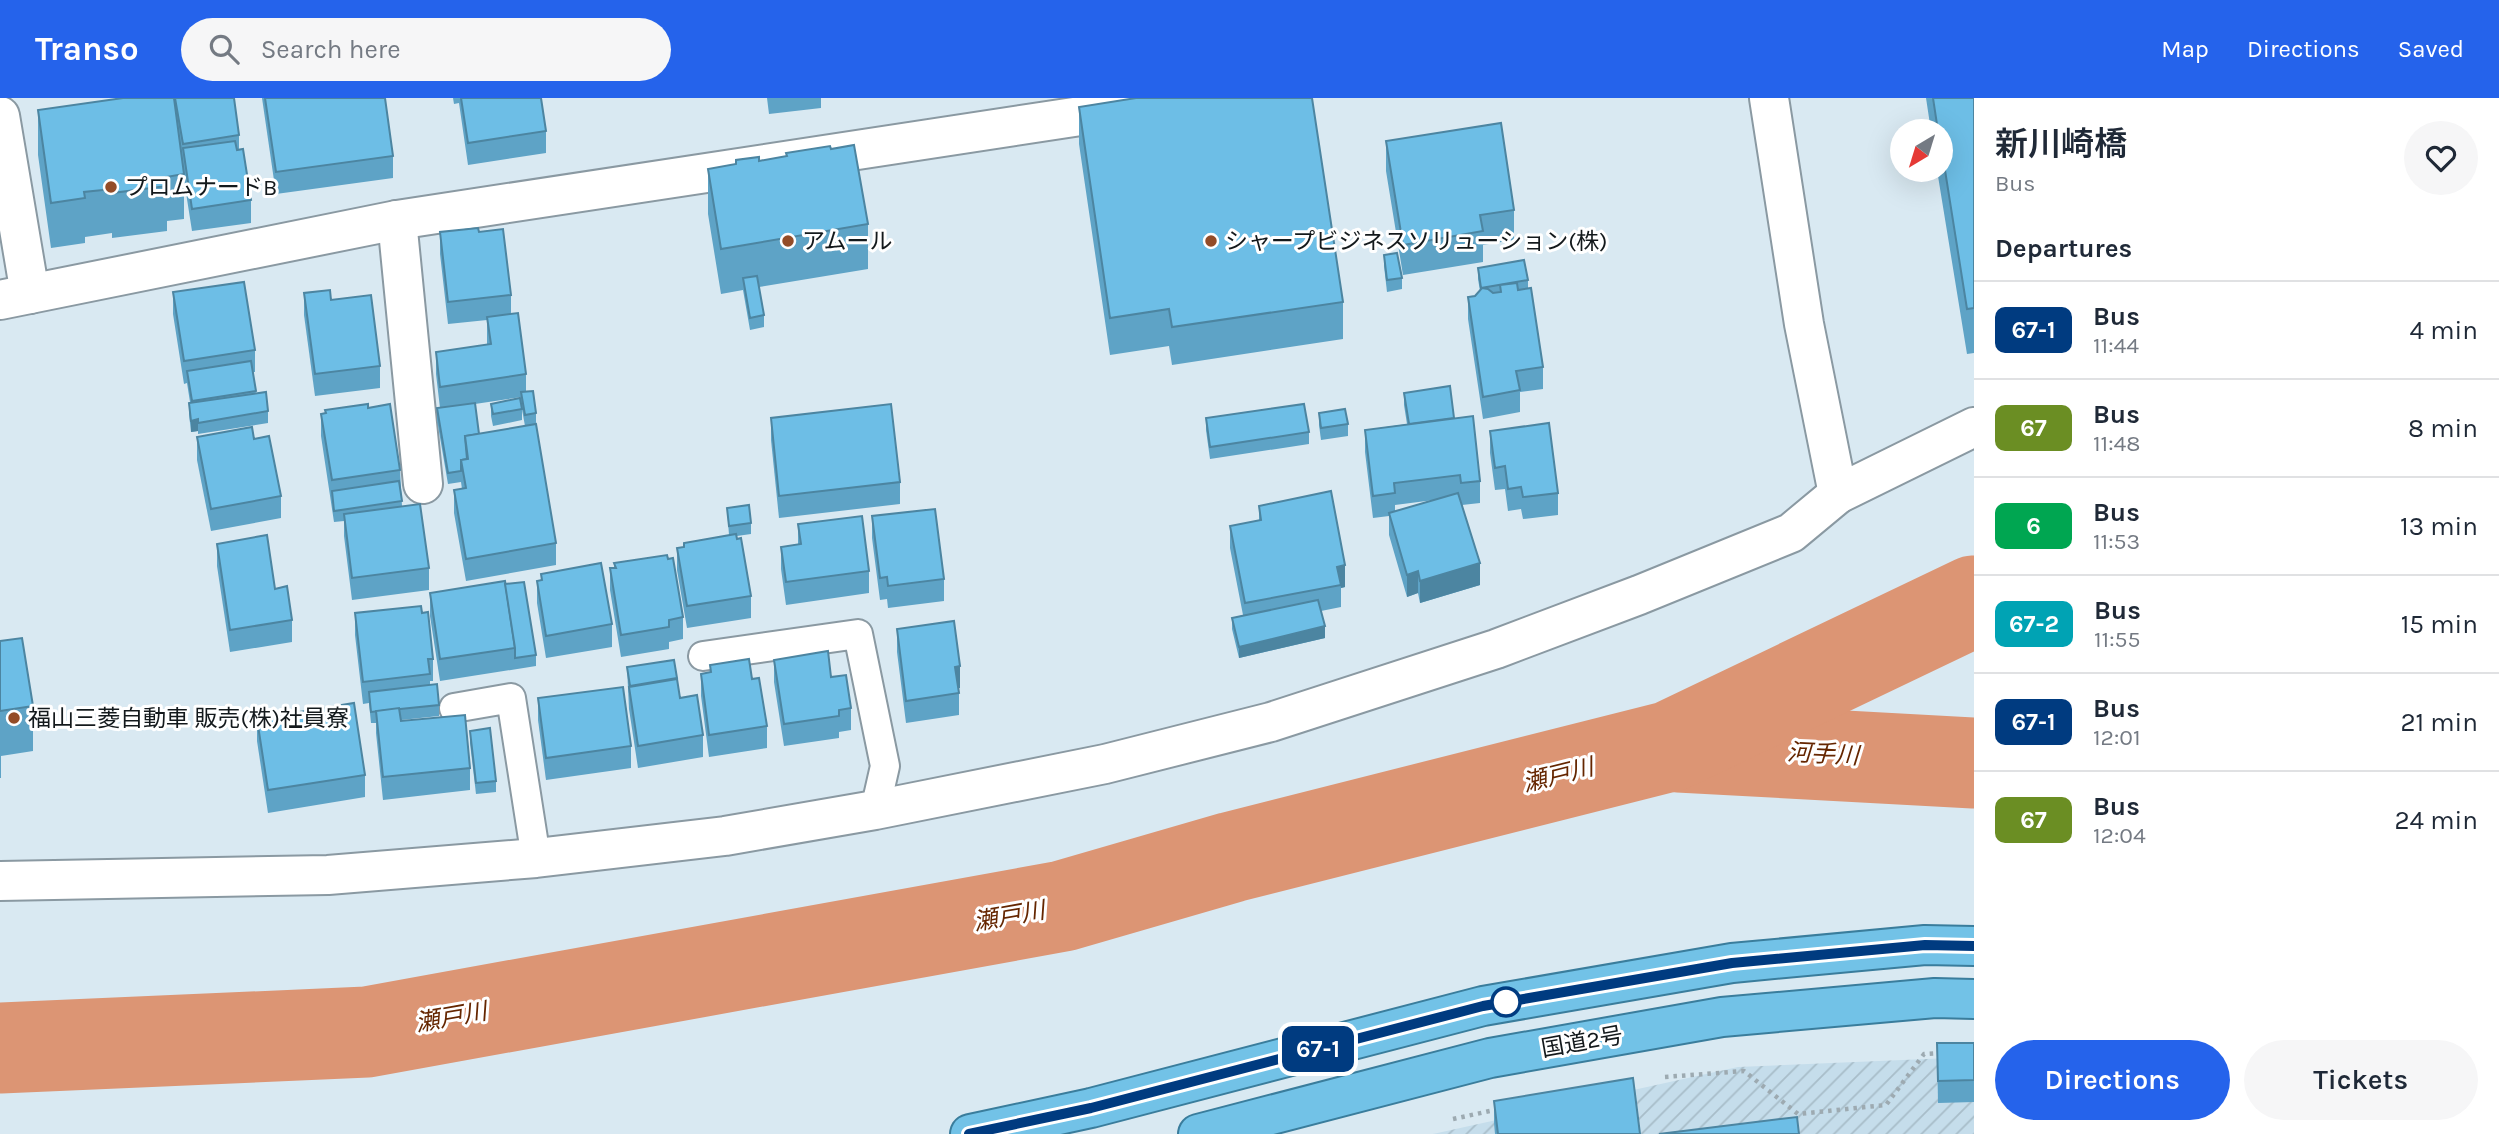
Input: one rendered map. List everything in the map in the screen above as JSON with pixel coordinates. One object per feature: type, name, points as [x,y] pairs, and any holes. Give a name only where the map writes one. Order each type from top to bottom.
[{"type":"highway","points":[[970,1134],[1091,1108],[1483,1006],[1732,963],[1925,945],[1974,946]]},
{"type":"highway","name":"国道2号","points":[[1198,1134],[1490,1058],[1721,1017],[1908,1000],[1974,999]]},
{"type":"street","points":[[0,116],[15,297],[397,220],[1199,98]]},
{"type":"street","points":[[1769,98],[1804,324],[1838,494]]},
{"type":"street","points":[[397,220],[422,484]]},
{"type":"street","points":[[0,881],[328,875],[536,858],[724,836],[875,810],[1105,764],[1258,725],[1483,653],[1639,595],[1791,533],[1838,494],[1974,427]]},
{"type":"lane","points":[[703,656],[858,634],[885,766],[875,810]]},
{"type":"lane","points":[[454,708],[511,698],[536,858]]},
{"type":"path","points":[[1663,1077],[1744,1071],[1798,1114],[1886,1105],[1924,1054],[1949,1052]]},
{"type":"path","points":[[1446,1120],[1510,1107]]},
{"type":"shaded area","points":[[1974,1057],[1974,1134],[1433,1134],[1738,1067]]},
{"type":"building","points":[[123,98],[174,98],[184,174],[166,177],[167,186],[112,193],[112,189],[84,192],[85,198],[51,203],[38,110]]},
{"type":"building","points":[[175,98],[234,98],[239,135],[183,144]]},
{"type":"building","points":[[265,98],[385,98],[393,156],[276,172]]},
{"type":"building","points":[[461,98],[541,98],[546,131],[468,143]]},
{"type":"building","name":"シャープビジネスソリューション(株)","points":[[1136,98],[1312,98],[1343,302],[1172,327],[1169,309],[1110,318],[1079,107]]},
{"type":"building","points":[[1933,98],[1974,98],[1974,308],[1967,309],[1947,182],[1953,182],[1953,119],[1936,119]]},
{"type":"building","points":[[1501,123],[1514,210],[1480,215],[1483,231],[1403,245],[1386,141]]},
{"type":"building","points":[[235,141],[237,150],[243,149],[251,200],[192,209],[183,148]]},
{"type":"building","points":[[854,145],[868,224],[721,249],[708,169],[736,164],[736,160],[759,157],[759,161],[787,156],[786,153]]},
{"type":"building","points":[[478,228],[479,232],[503,229],[511,295],[448,302],[440,232]]},
{"type":"building","points":[[1397,253],[1402,278],[1387,280],[1384,255]]},
{"type":"building","points":[[1524,260],[1528,280],[1481,288],[1478,268]]},
{"type":"building","points":[[757,276],[764,315],[750,318],[743,278]]},
{"type":"building","points":[[244,282],[255,350],[184,361],[173,292]]},
{"type":"building","points":[[1517,283],[1518,290],[1531,288],[1543,367],[1516,371],[1520,390],[1483,397],[1468,297],[1475,296],[1482,288],[1493,293],[1501,292],[1500,285]]},
{"type":"building","points":[[330,290],[331,300],[371,295],[380,366],[315,374],[304,293]]},
{"type":"building","points":[[518,313],[526,374],[440,387],[436,352],[491,344],[487,317]]},
{"type":"building","points":[[251,361],[256,391],[192,401],[187,371]]},
{"type":"building","points":[[1450,386],[1454,418],[1409,424],[1404,393]]},
{"type":"building","points":[[533,391],[536,413],[525,415],[521,392]]},
{"type":"building","points":[[266,392],[268,411],[198,423],[198,419],[191,421],[189,403]]},
{"type":"building","points":[[520,398],[522,409],[493,414],[491,404]]},
{"type":"building","points":[[475,403],[479,434],[465,436],[467,459],[461,460],[461,471],[448,473],[437,408]]},
{"type":"building","points":[[368,404],[368,408],[390,404],[400,470],[332,480],[321,414],[326,413],[325,410]]},
{"type":"building","points":[[891,404],[900,482],[779,496],[771,418]]},
{"type":"building","points":[[1304,404],[1309,432],[1210,447],[1206,418]]},
{"type":"building","points":[[1345,409],[1348,424],[1321,428],[1319,413]]},
{"type":"building","points":[[1473,416],[1480,481],[1461,483],[1460,475],[1394,483],[1395,493],[1373,496],[1365,430]]},
{"type":"building","points":[[1549,423],[1558,493],[1523,497],[1521,487],[1508,489],[1505,466],[1495,468],[1490,431]]},
{"type":"building","points":[[536,424],[556,543],[466,559],[454,490],[466,488],[461,460],[468,459],[465,436]]},
{"type":"building","points":[[252,427],[254,439],[269,436],[281,496],[211,509],[197,437]]},
{"type":"building","points":[[399,481],[402,501],[334,511],[332,491]]},
{"type":"building","points":[[1331,491],[1345,565],[1337,567],[1341,585],[1245,603],[1230,526],[1261,520],[1259,506]]},
{"type":"building","points":[[1458,493],[1480,563],[1420,581],[1418,571],[1407,575],[1389,513]]},
{"type":"building","points":[[420,504],[429,568],[352,578],[344,514]]},
{"type":"building","points":[[749,505],[751,523],[729,526],[727,508]]},
{"type":"building","points":[[935,509],[944,579],[888,586],[887,577],[880,578],[872,516]]},
{"type":"building","points":[[862,516],[869,571],[786,582],[781,547],[801,544],[798,524]]},
{"type":"building","points":[[736,534],[737,539],[741,538],[751,596],[687,606],[677,548],[684,547],[684,543]]},
{"type":"building","points":[[267,535],[275,589],[287,586],[292,620],[230,630],[217,544]]},
{"type":"building","points":[[667,555],[668,559],[673,558],[683,617],[669,620],[669,627],[621,635],[610,568],[616,568],[614,563]]},
{"type":"building","points":[[601,563],[612,624],[546,636],[537,581],[542,580],[541,574]]},
{"type":"building","points":[[505,581],[515,648],[440,659],[430,593]]},
{"type":"building","points":[[524,582],[536,655],[515,658],[505,584]]},
{"type":"building","points":[[1318,600],[1325,626],[1239,647],[1232,618]]},
{"type":"building","points":[[421,606],[422,613],[428,612],[433,659],[428,659],[430,674],[363,682],[355,613]]},
{"type":"building","points":[[954,621],[960,666],[955,667],[959,693],[906,701],[897,629]]},
{"type":"building","points":[[22,638],[33,706],[0,711],[0,641]]},
{"type":"building","points":[[828,651],[831,677],[846,675],[851,708],[839,710],[839,716],[784,724],[774,660]]},
{"type":"building","points":[[749,659],[752,679],[759,678],[767,726],[709,735],[701,674],[711,672],[710,665]]},
{"type":"building","points":[[674,660],[677,678],[630,686],[627,667]]},
{"type":"building","points":[[677,679],[680,698],[697,695],[703,735],[638,746],[629,687]]},
{"type":"building","points":[[437,684],[439,705],[371,712],[369,692]]},
{"type":"building","points":[[623,687],[631,746],[546,758],[538,698]]},
{"type":"building","points":[[354,703],[365,775],[268,790],[257,719]]},
{"type":"building","points":[[399,708],[401,721],[465,715],[470,768],[383,777],[376,711]]},
{"type":"building","points":[[490,728],[496,781],[476,783],[470,731]]},
{"type":"building","points":[[1937,1043],[1974,1043],[1974,1080],[1938,1081]]},
{"type":"building","points":[[1633,1078],[1640,1134],[1498,1134],[1494,1101]]},
{"type":"building","points":[[1797,1117],[1799,1134],[1659,1134]]},
{"type":"waterway","name":"瀬戸川","points":[[0,1048],[367,1032],[1063,906],[1232,857],[1671,746],[1974,601]]},
{"type":"waterway","name":"河手川","points":[[1679,747],[1974,763]]},
{"type":"bus line","name":"67-1","points":[[969,1134],[1091,1108],[1483,1006],[1732,963],[1925,945],[1974,946]]},
{"type":"place","name":"プロムナードB","points":[[111,187]]},
{"type":"place","name":"アムール","points":[[788,241]]},
{"type":"place","name":"シャープビジネスソリューション(株)","points":[[1211,241]]},
{"type":"place","name":"福山三菱自動車 販売(株)社員寮","points":[[14,718]]}]
